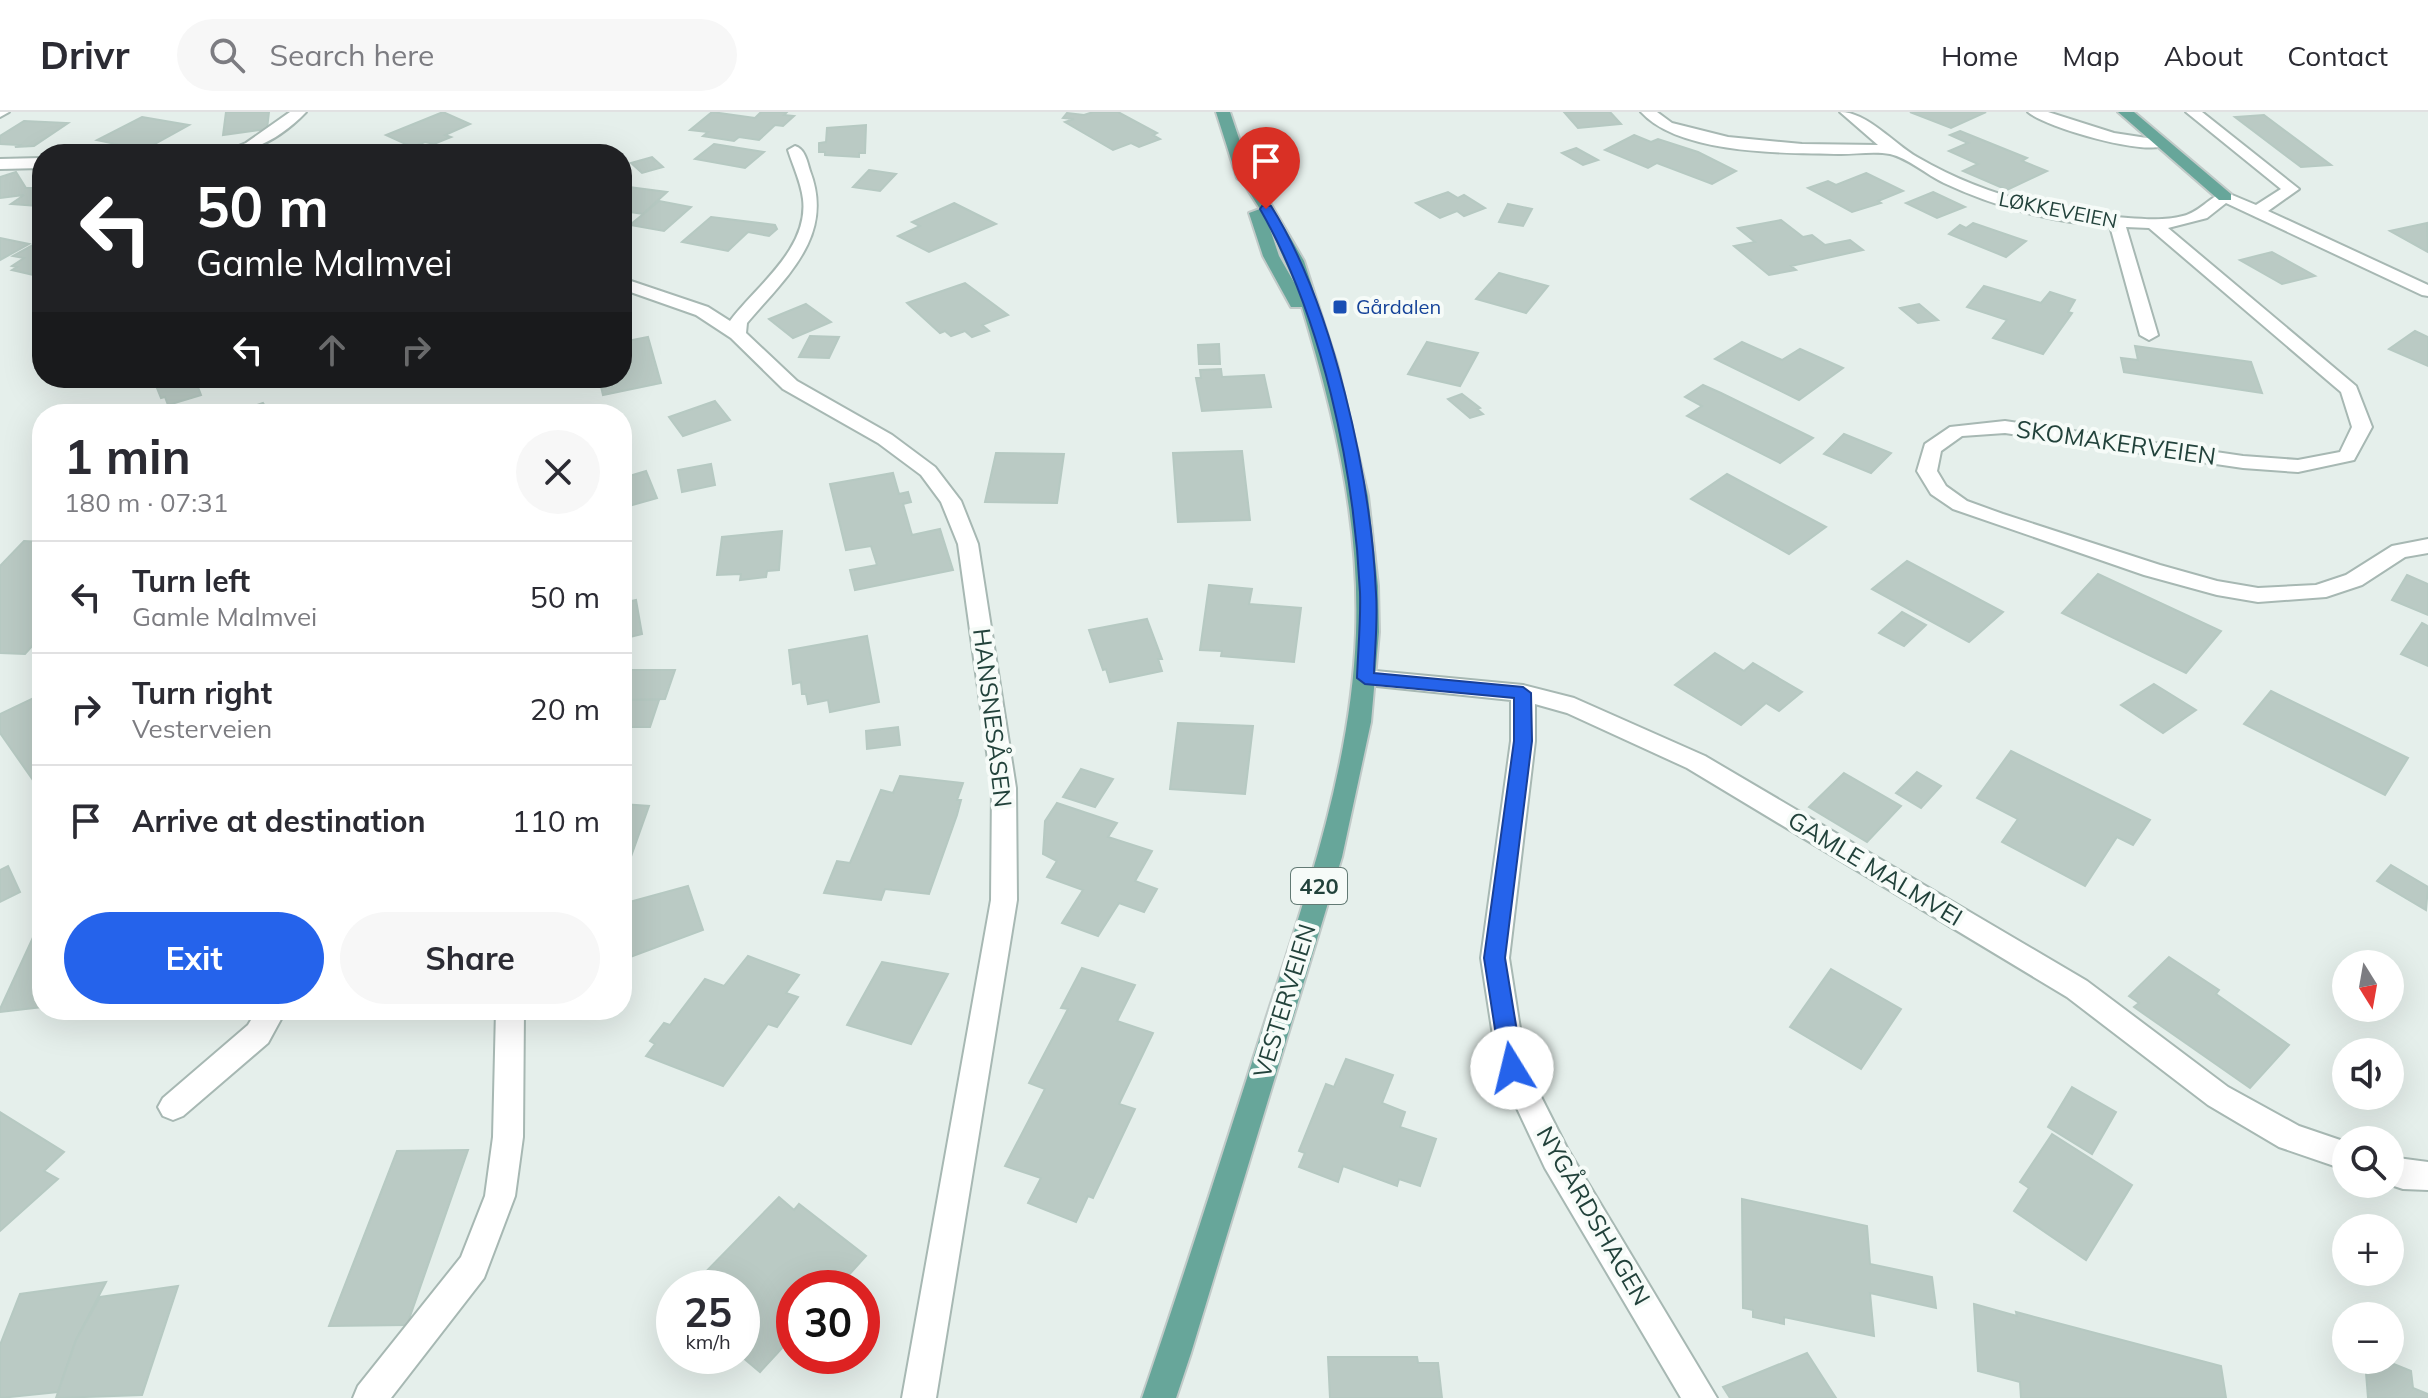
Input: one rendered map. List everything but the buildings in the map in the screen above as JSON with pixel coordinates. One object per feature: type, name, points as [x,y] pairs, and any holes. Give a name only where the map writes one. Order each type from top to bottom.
[{"type":"main road","name":"VESTERVEIEN","points":[[1159,1398],[1193,1300],[1303,944],[1345,794],[1365,678],[1368,594],[1358,486],[1327,358],[1271,256],[1223,112]]},
{"type":"main road","points":[[2125,112],[2225,197]]},
{"type":"street","points":[[254,144],[299,112]]},
{"type":"street","name":"LØKKEVEIEN","points":[[1648,112],[1655,120],[1675,129],[1723,141],[1762,146],[1894,150]]},
{"type":"street","name":"LØKKEVEIEN","points":[[1847,112],[1894,150],[1941,175],[1991,197],[2037,210],[2117,223],[2181,222],[2202,215],[2225,197]]},
{"type":"street","points":[[2035,112],[2081,129],[2139,144],[2160,144]]},
{"type":"street","points":[[2193,112],[2291,189],[2256,212]]},
{"type":"street","points":[[737,334],[738,322],[795,252],[804,236],[811,203],[795,150]]},
{"type":"street","points":[[0,164],[32,163]]},
{"type":"street","points":[[2225,197],[2428,291]]},
{"type":"street","points":[[2117,223],[2149,335]]},
{"type":"street","name":"SKOMAKERVEIEN","points":[[2152,223],[2349,390],[2362,427],[2347,456],[2298,466],[2243,462],[2005,427],[1957,431],[1932,448],[1927,471],[1938,490],[1960,505],[1996,519],[2137,565],[2217,588],[2258,595],[2318,592],[2354,580],[2399,551],[2428,546]]},
{"type":"street","name":"HANSNESÅSEN","points":[[632,286],[702,311],[737,334],[790,385],[885,439],[928,471],[951,501],[968,544],[1004,788],[1004,900],[919,1398]]},
{"type":"street","name":"GAMLE MALMVEI","points":[[1365,678],[1523,693],[1574,706],[1696,762],[2077,989],[2218,1096],[2290,1137],[2332,1151]]},
{"type":"street","name":"NYGÅRDSHAGEN","points":[[1523,693],[1523,741],[1495,958],[1512,1068],[1556,1158],[1700,1398]]},
{"type":"street","points":[[173,1107],[258,1034],[266,1020]]},
{"type":"street","points":[[370,1398],[473,1267],[500,1196],[508,1137],[510,1020]]},
{"type":"place","name":"Gårdalen","points":[[1340,307]]},
{"type":"route","points":[[1266,209],[1292,254],[1310,306],[1327,358],[1358,486],[1368,594],[1365,678],[1523,693],[1523,741],[1495,958],[1512,1068]]}]
